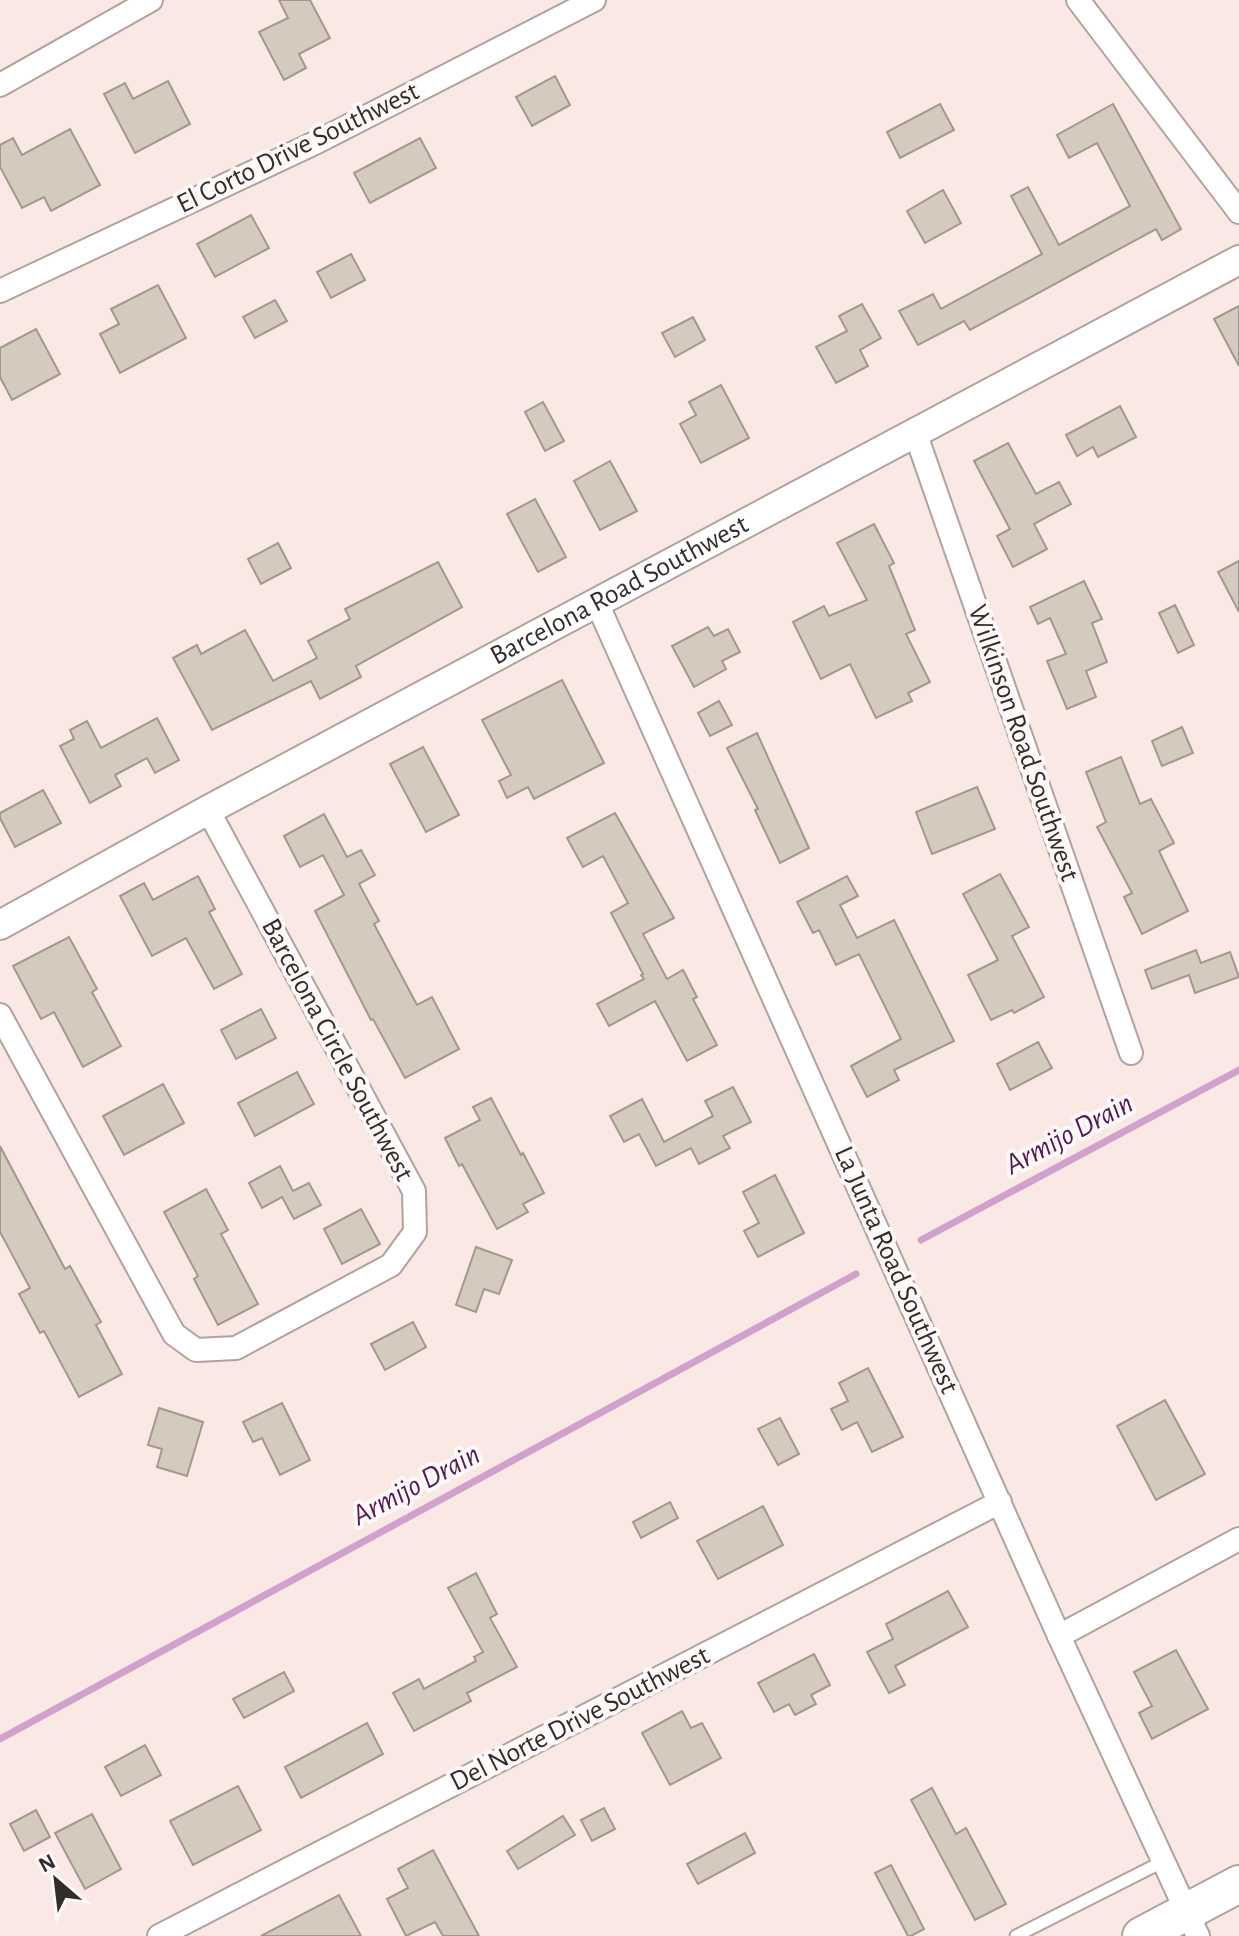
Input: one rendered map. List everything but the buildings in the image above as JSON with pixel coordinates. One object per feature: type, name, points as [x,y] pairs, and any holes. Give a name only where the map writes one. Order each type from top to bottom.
[{"type":"main road","points":[[1141,1936],[1193,1924],[1239,1884]]},
{"type":"street","points":[[0,85],[151,0]]},
{"type":"street","name":"El Corto Drive Southwest","points":[[0,291],[317,142],[594,0]]},
{"type":"street","points":[[1078,0],[1239,212]]},
{"type":"street","name":"Barcelona Road Southwest","points":[[0,925],[208,810],[1239,260]]},
{"type":"street","name":"Wilkinson Road Southwest","points":[[915,432],[1131,1053]]},
{"type":"street","name":"La Junta Road Southwest","points":[[597,603],[1059,1636],[1193,1924]]},
{"type":"street","name":"Barcelona Circle Southwest","points":[[0,1015],[174,1334],[196,1350],[236,1348],[391,1265],[415,1232],[414,1191],[208,810]]},
{"type":"street","name":"Del Norte Drive Southwest","points":[[159,1936],[1000,1502]]},
{"type":"street","points":[[1059,1636],[1239,1539]]},
{"type":"lane","points":[[1016,1936],[1164,1861]]},
{"type":"waterway","name":"Armijo Drain","points":[[921,1240],[1239,1070]]},
{"type":"waterway","name":"Armijo Drain","points":[[0,1739],[856,1274]]}]
